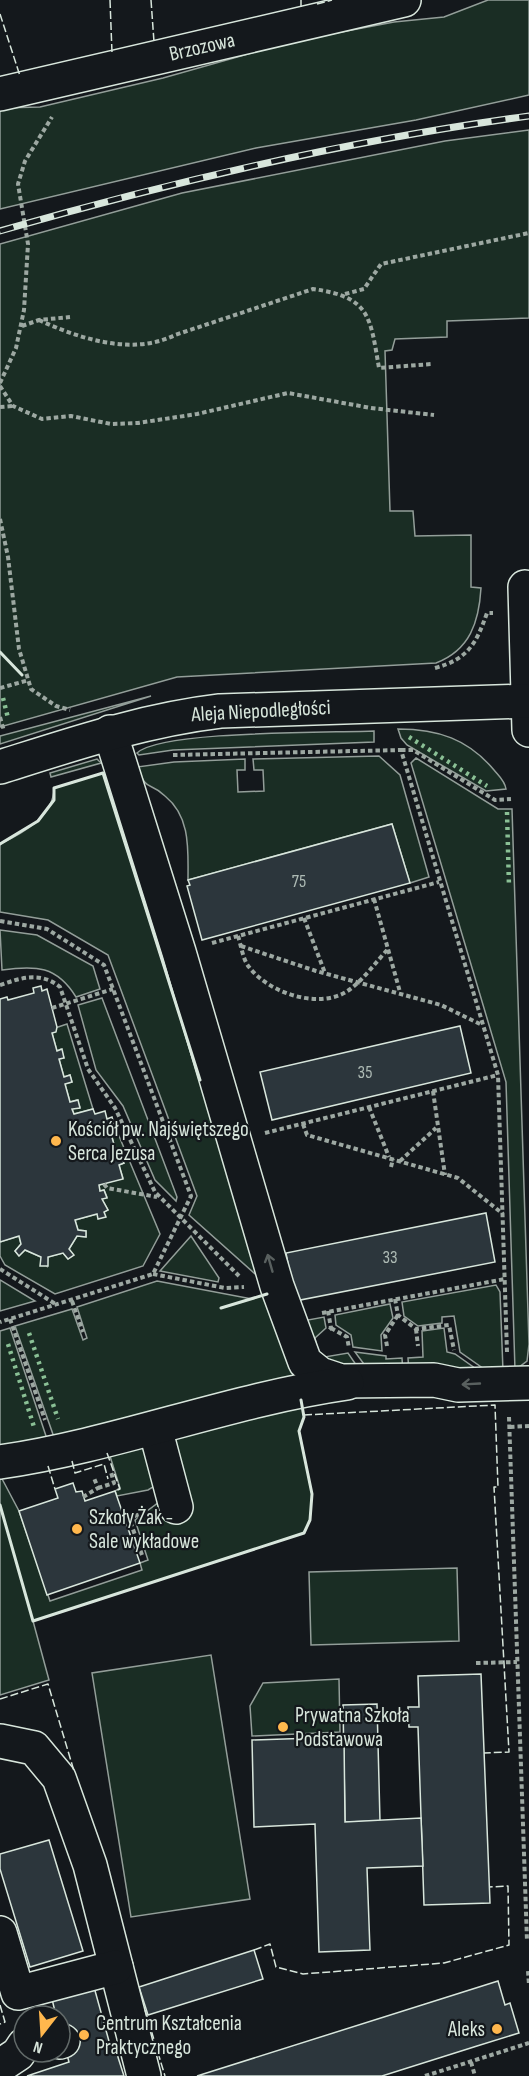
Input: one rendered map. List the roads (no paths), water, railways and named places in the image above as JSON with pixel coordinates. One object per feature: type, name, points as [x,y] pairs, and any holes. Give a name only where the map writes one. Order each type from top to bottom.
[{"type":"street","name":"Brzozowa","points":[[0,94],[404,0]]},
{"type":"street","points":[[525,586],[529,711]]},
{"type":"street","name":"Aleja Niepodległości","points":[[0,767],[110,732],[178,716],[220,711],[529,711]]},
{"type":"street","points":[[110,732],[301,1354],[312,1369],[330,1378],[351,1382]]},
{"type":"street","points":[[0,1462],[56,1453],[297,1390],[351,1382],[434,1380],[458,1385],[511,1375]]},
{"type":"street","points":[[155,1428],[176,1507]]},
{"type":"street","points":[[0,1741],[34,1748],[59,1778],[90,1865],[144,2076]]},
{"type":"street","points":[[0,1933],[21,2004],[116,1967]]},
{"type":"railway","points":[[0,231],[131,195],[263,164],[395,137],[529,116]]},
{"type":"place","name":"Kościół pw. Najświętszego Serca Jezusa","points":[[56,1141]]},
{"type":"place","name":"Szkoły Żak - Sale wykładowe","points":[[77,1529]]},
{"type":"place","name":"Prywatna Szkoła Podstawowa","points":[[283,1727]]},
{"type":"place","name":"Aleks","points":[[497,2029]]},
{"type":"place","name":"Centrum Kształcenia Praktycznego","points":[[84,2035]]}]
